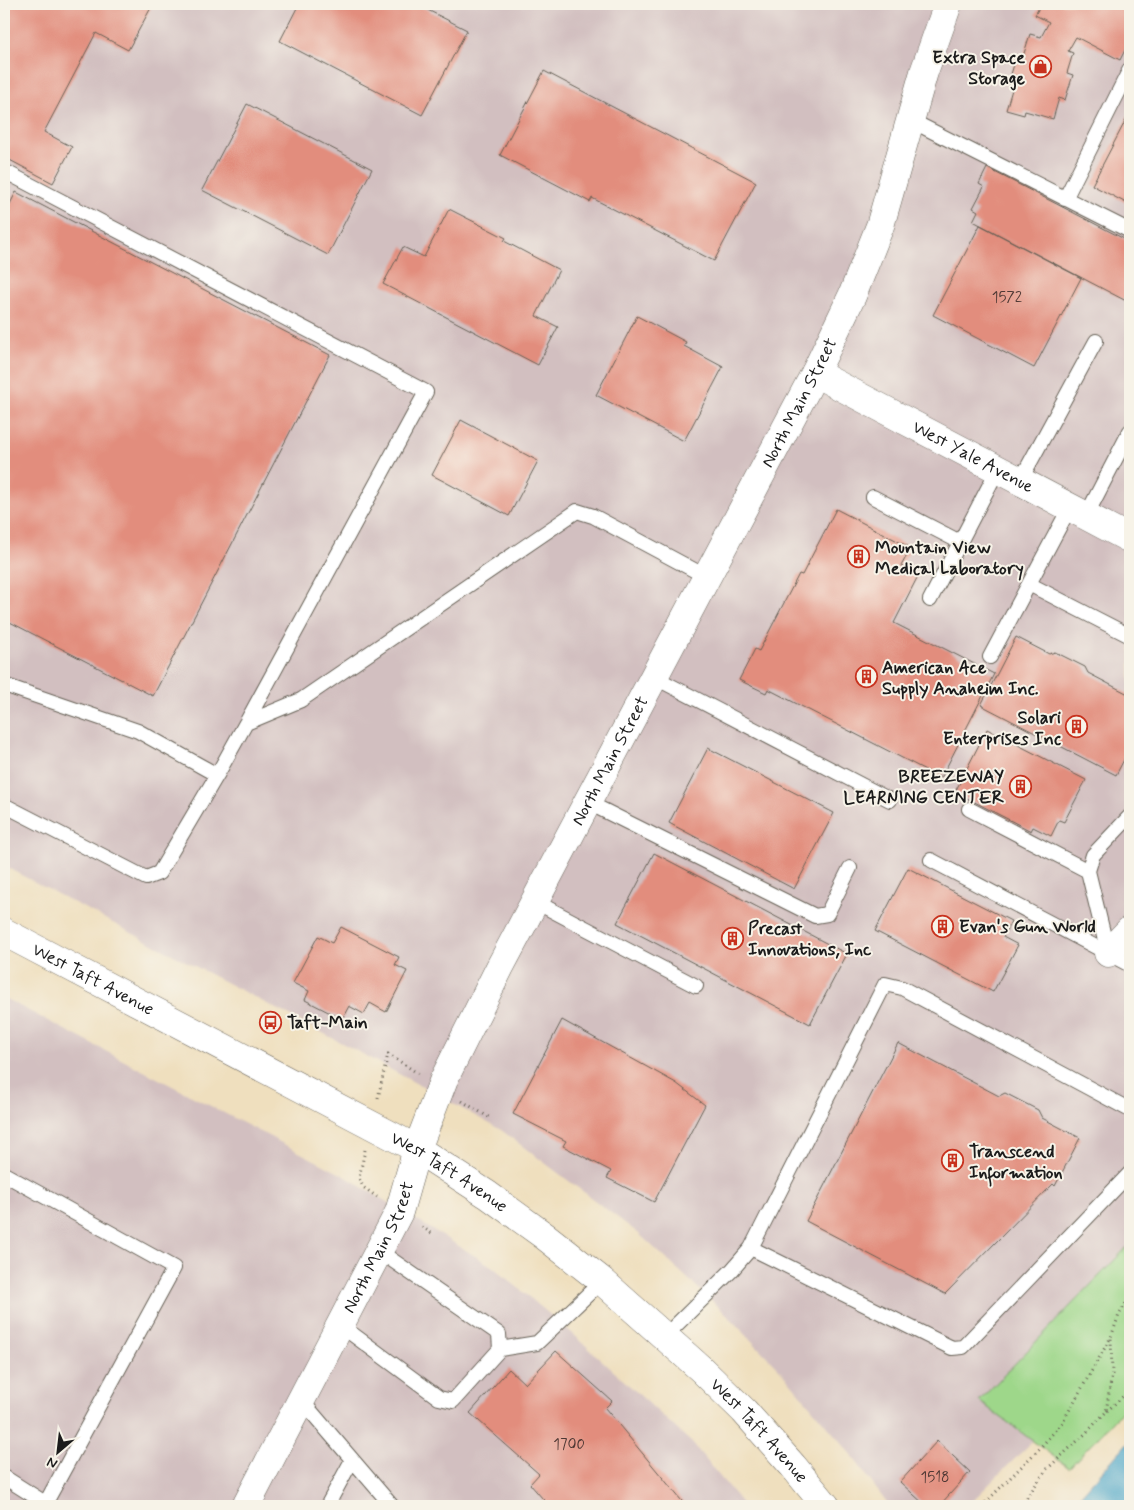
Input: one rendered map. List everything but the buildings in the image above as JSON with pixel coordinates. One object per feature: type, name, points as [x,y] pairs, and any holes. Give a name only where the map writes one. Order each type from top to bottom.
[{"type":"main road","name":"North Main Street","points":[[246,1506],[401,1208],[417,1150],[444,1079],[534,902],[815,374],[852,296],[880,226],[924,72],[948,4]]},
{"type":"main road","name":"West Yale Avenue","points":[[815,374],[1130,539]]},
{"type":"main road","points":[[1119,959],[1130,930]]},
{"type":"main road","name":"West Taft Avenue","points":[[4,932],[417,1150],[510,1210],[602,1281],[701,1369],[744,1411],[826,1506]]},
{"type":"lane","points":[[1065,199],[1125,93],[1130,69]]},
{"type":"lane","points":[[910,120],[1130,231]]},
{"type":"lane","points":[[4,171],[426,392],[246,723],[159,873],[146,878],[4,805]]},
{"type":"lane","points":[[930,600],[960,542],[1009,475],[1096,341]]},
{"type":"lane","points":[[990,657],[1028,584],[1130,431]]},
{"type":"lane","points":[[873,497],[960,542]]},
{"type":"lane","points":[[246,723],[301,700],[577,511],[593,516],[707,577]]},
{"type":"lane","points":[[1028,584],[1130,636]]},
{"type":"lane","points":[[654,677],[890,800]]},
{"type":"lane","points":[[4,685],[138,731],[217,775]]},
{"type":"lane","points":[[587,802],[816,916],[826,914],[850,868]]},
{"type":"lane","points":[[969,809],[1088,871]]},
{"type":"lane","points":[[1119,959],[1088,871],[1094,855],[1130,816]]},
{"type":"lane","points":[[931,860],[1119,959]]},
{"type":"lane","points":[[534,902],[696,986]]},
{"type":"lane","points":[[664,1336],[732,1270],[751,1248],[884,984],[902,988],[1130,1110]]},
{"type":"lane","points":[[751,1248],[952,1348],[963,1347],[1130,1173]]},
{"type":"lane","points":[[4,1174],[174,1268],[45,1505],[4,1477]]},
{"type":"lane","points":[[379,1251],[499,1334],[500,1349]]},
{"type":"lane","points":[[340,1325],[439,1398],[453,1401],[500,1349],[537,1344],[602,1281]]},
{"type":"lane","points":[[302,1401],[392,1506]]},
{"type":"lane","points":[[327,1506],[352,1460]]},
{"type":"path","points":[[982,1506],[1062,1423],[1111,1336],[1123,1307],[1130,1296]]},
{"type":"path","points":[[1106,1412],[1112,1374],[1111,1336]]},
{"type":"path","points":[[1021,1506],[1046,1470],[1130,1390]]},
{"type":"shaded area","points":[[4,4],[1130,4],[1130,1244],[979,1401],[1033,1441],[967,1506],[889,1506],[850,1453],[780,1370],[720,1308],[638,1233],[501,1130],[357,1051],[4,866]]},
{"type":"shaded area","points":[[4,998],[343,1175],[493,1267],[572,1333],[692,1443],[744,1506],[4,1506]]},
{"type":"green space","points":[[1130,1244],[1130,1403],[1069,1468],[979,1401]]},
{"type":"water","points":[[1130,1440],[1130,1506],[1071,1506]]},
{"type":"place","name":"Extra Space Storage","points":[[1041,67]]},
{"type":"place","name":"Mountain View Medical Laboratory","points":[[859,557]]},
{"type":"place","name":"American Ace Supply Anaheim Inc.","points":[[866,677]]},
{"type":"place","name":"Solari Enterprises Inc","points":[[1077,727]]},
{"type":"place","name":"BREEZEWAY LEARNING CENTER","points":[[1020,786]]},
{"type":"place","name":"Evan's Gun World","points":[[943,926]]},
{"type":"place","name":"Precast Innovations, Inc","points":[[732,938]]},
{"type":"place","name":"Taft-Main","points":[[271,1022]]},
{"type":"place","name":"Transcend Information","points":[[953,1161]]}]
